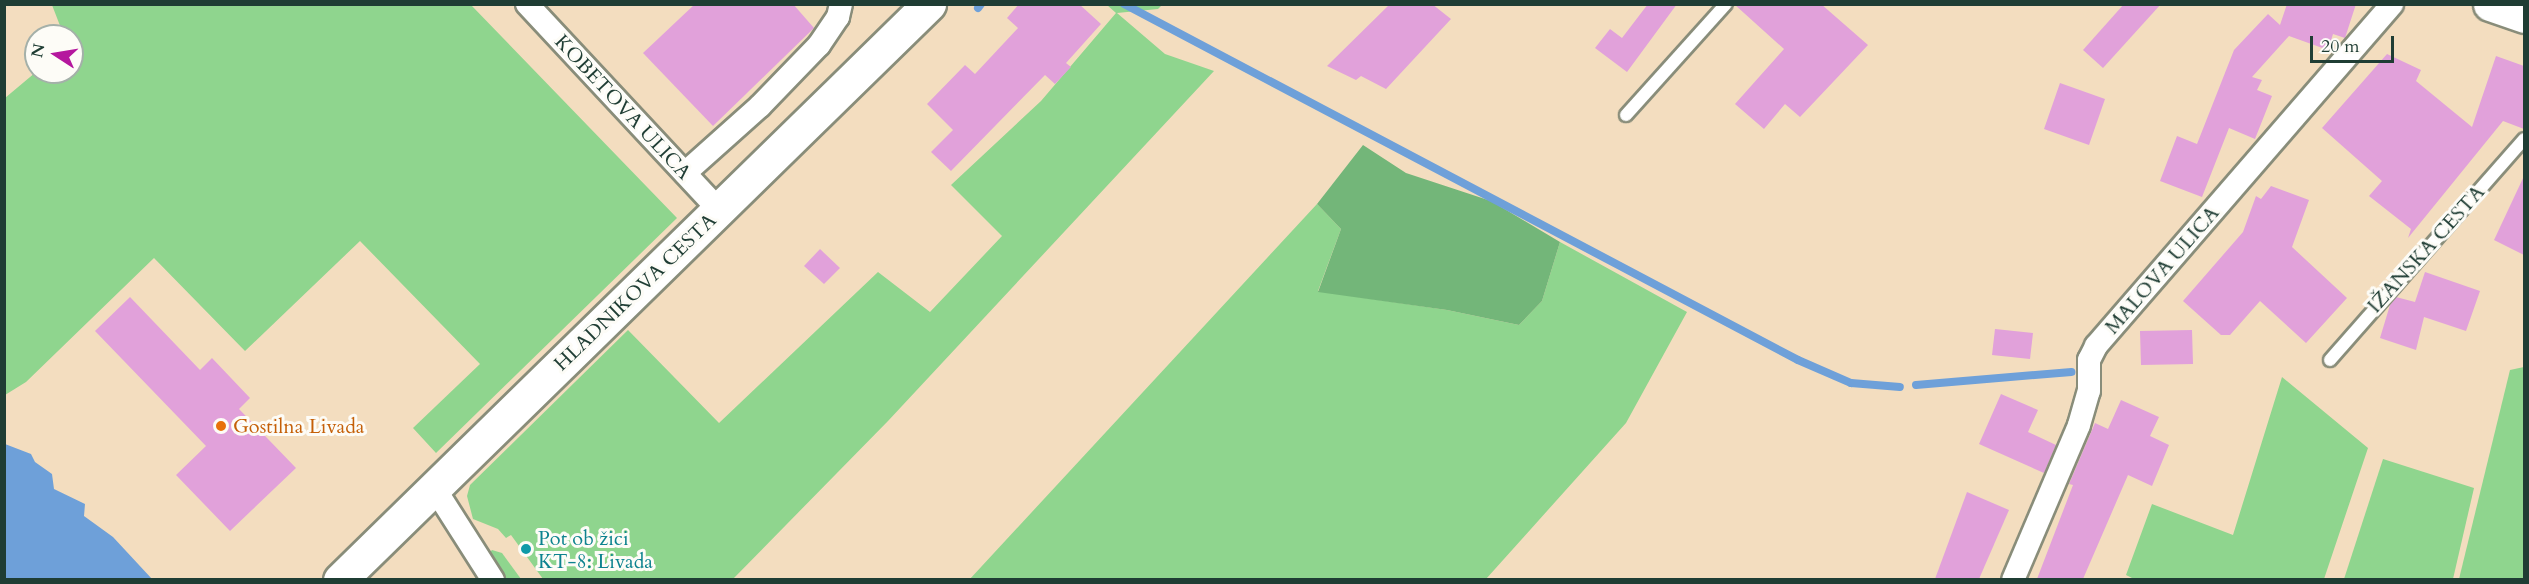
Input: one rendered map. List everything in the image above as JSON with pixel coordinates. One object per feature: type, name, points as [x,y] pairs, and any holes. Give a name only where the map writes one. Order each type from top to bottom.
[{"type":"main road","name":"HLADNIKOVA CESTA","points":[[340,579],[435,489],[929,4]]},
{"type":"main road","points":[[2490,4],[2524,16]]},
{"type":"street","name":"KOBETOVA ULICA","points":[[527,4],[720,210]]},
{"type":"street","points":[[685,173],[760,106],[819,45],[838,17],[841,4]]},
{"type":"street","name":"MALOVA ULICA","points":[[2013,579],[2079,425],[2089,390],[2089,360],[2096,346],[2392,4]]},
{"type":"street","points":[[435,489],[493,579]]},
{"type":"lane","points":[[1626,115],[1726,4]]},
{"type":"lane","name":"IŽANSKA CESTA","points":[[2330,360],[2524,139]]},
{"type":"green space","points":[[52,5],[471,5],[677,218],[436,453],[413,428],[480,364],[360,241],[245,351],[154,258],[26,382],[5,395],[5,98],[24,82],[24,84],[84,84],[84,24],[59,24]]},
{"type":"green space","points":[[1107,5],[1162,5],[1158,9],[1117,13],[1165,54],[1214,71],[888,421],[733,579],[543,579],[511,535],[506,538],[498,529],[473,519],[467,496],[470,485],[628,330],[719,423],[878,272],[930,312],[1002,236],[951,185],[1041,101],[1116,13]]},
{"type":"green space","points":[[1363,145],[1406,173],[1491,201],[1560,242],[1542,301],[1519,325],[1447,310],[1318,292],[1341,229],[1317,204]]},
{"type":"green space","points":[[1317,204],[1341,229],[1318,291],[1447,310],[1519,325],[1542,301],[1560,242],[1687,312],[1626,423],[1486,579],[969,580]]},
{"type":"green space","points":[[2524,367],[2524,579],[2459,579],[2510,370]]},
{"type":"green space","points":[[2282,377],[2368,448],[2324,579],[2136,580],[2126,575],[2152,504],[2233,535]]},
{"type":"green space","points":[[2383,459],[2474,488],[2453,579],[2344,579]]},
{"type":"green space","points":[[492,550],[502,553],[521,579],[504,579],[489,553]]},
{"type":"water","points":[[5,444],[31,454],[35,462],[52,474],[54,489],[85,504],[84,516],[113,537],[152,579],[5,579]]},
{"type":"building","points":[[695,4],[793,4],[814,28],[713,126],[643,53]]},
{"type":"building","points":[[1019,4],[1079,4],[1101,24],[1066,63],[1071,67],[1055,84],[1045,75],[951,171],[931,152],[953,130],[927,104],[965,65],[975,74],[1018,28],[1007,18]]},
{"type":"building","points":[[1390,4],[1432,4],[1451,19],[1386,89],[1361,76],[1356,80],[1327,66]]},
{"type":"building","points":[[1648,4],[1677,4],[1627,72],[1595,48],[1610,29],[1622,38]]},
{"type":"building","points":[[1734,4],[1821,4],[1868,45],[1800,117],[1785,104],[1764,129],[1735,104],[1784,49]]},
{"type":"building","points":[[2124,4],[2161,4],[2103,68],[2083,50]]},
{"type":"building","points":[[2287,4],[2356,4],[2345,38],[2333,34],[2328,50],[2289,36],[2252,77],[2262,80],[2257,90],[2272,96],[2255,139],[2229,128],[2202,197],[2160,181],[2177,136],[2197,144],[2234,50],[2268,14],[2280,25]]},
{"type":"building","points":[[2387,54],[2421,70],[2416,81],[2472,127],[2496,56],[2524,66],[2524,129],[2503,121],[2408,238],[2411,229],[2369,196],[2382,181],[2322,128]]},
{"type":"building","points":[[2060,83],[2105,99],[2089,145],[2044,129]]},
{"type":"building","points":[[2524,176],[2524,255],[2494,240]]},
{"type":"building","points":[[2271,186],[2309,200],[2292,247],[2347,298],[2306,343],[2260,301],[2230,335],[2221,335],[2183,301],[2243,232],[2256,196],[2261,199]]},
{"type":"building","points":[[820,249],[840,268],[824,284],[804,266]]},
{"type":"building","points":[[2425,272],[2480,291],[2466,331],[2424,317],[2416,350],[2380,338],[2390,305],[2396,297],[2415,302]]},
{"type":"building","name":"Gostilna Livada","points":[[130,297],[200,370],[212,358],[250,398],[239,409],[296,468],[230,531],[176,475],[206,446],[95,331]]},
{"type":"building","points":[[1995,329],[2033,333],[2030,359],[1992,355]]},
{"type":"building","points":[[2192,330],[2193,364],[2141,365],[2140,331]]},
{"type":"building","points":[[2001,394],[2038,410],[2028,432],[2056,445],[2044,473],[1979,444]]},
{"type":"building","points":[[2121,400],[2159,417],[2150,436],[2169,445],[2152,486],[2128,475],[2083,579],[2037,579],[2073,485],[2069,484],[2095,423],[2108,429]]},
{"type":"building","points":[[1967,492],[2009,510],[1979,579],[1935,579]]},
{"type":"waterway","points":[[978,8],[981,4]]},
{"type":"waterway","points":[[1124,4],[1798,360],[1851,383],[1900,387]]},
{"type":"waterway","points":[[1916,385],[2071,372]]},
{"type":"place","name":"Gostilna Livada","points":[[221,426]]},
{"type":"place","name":"Pot ob žici KT-8: Livada","points":[[526,549]]}]
